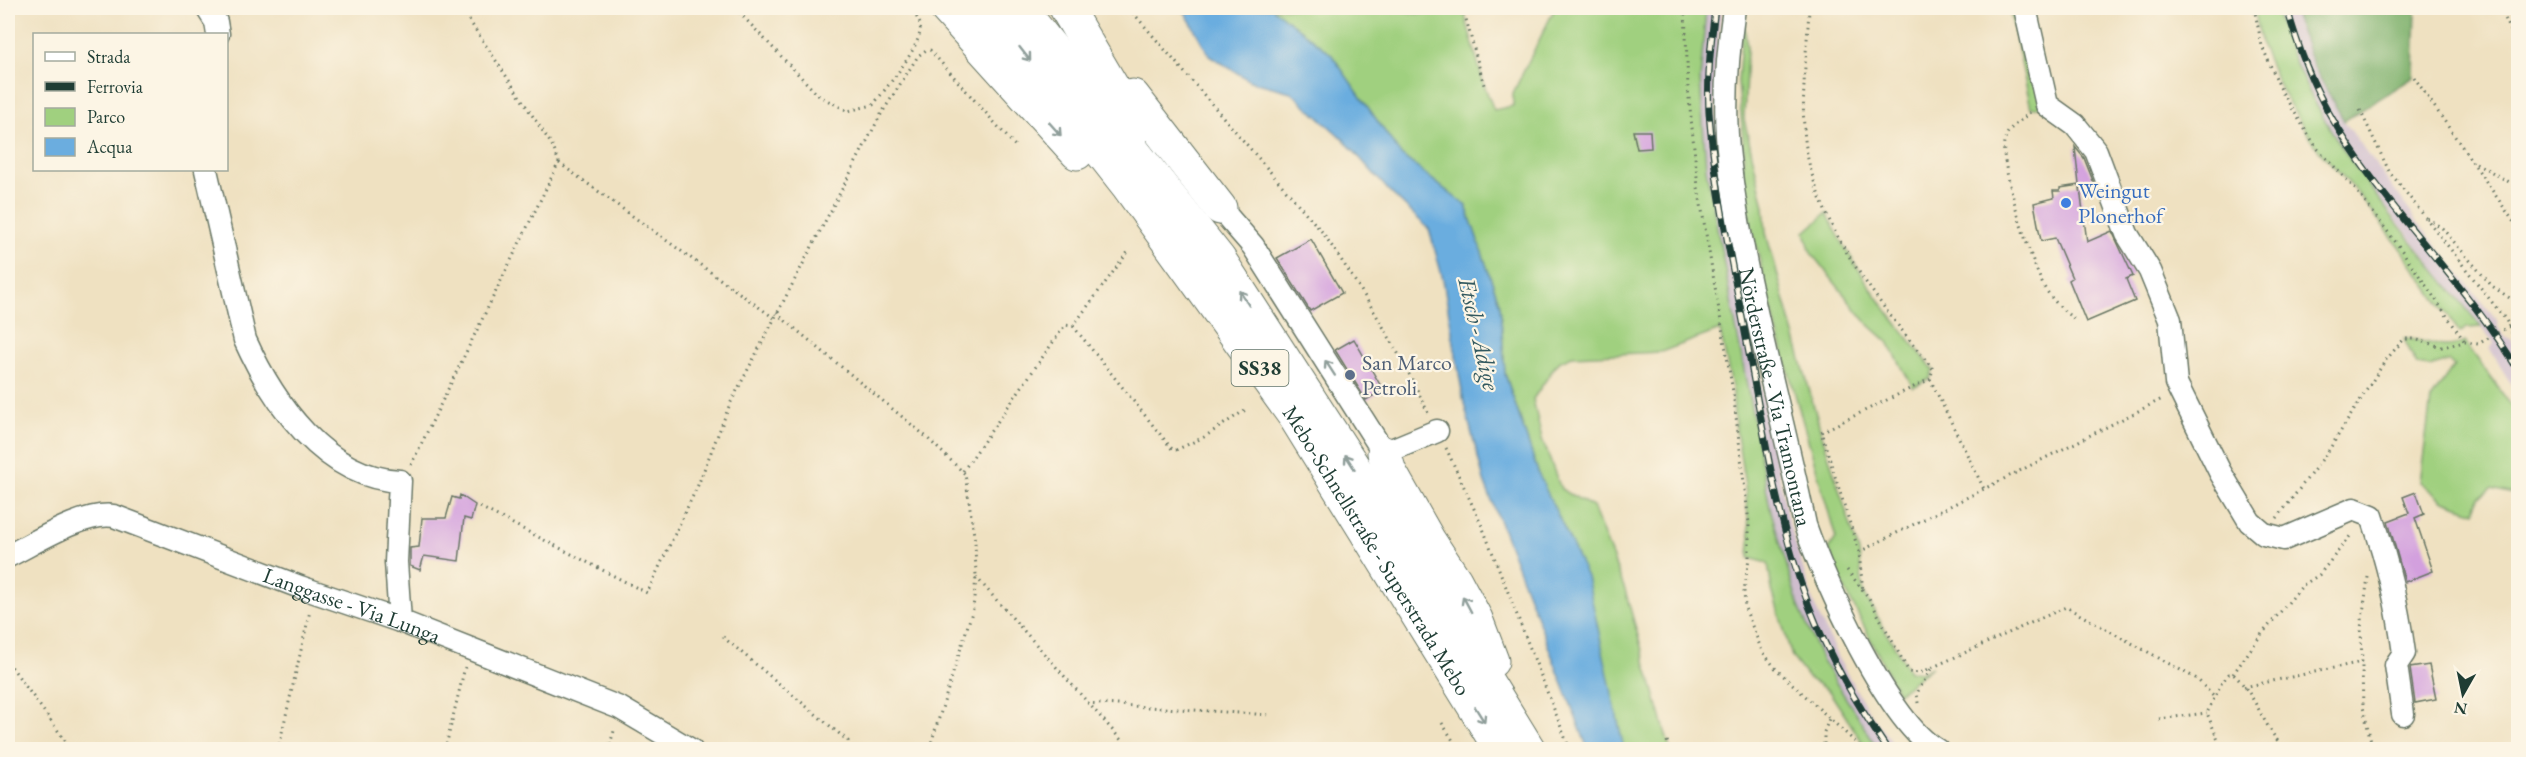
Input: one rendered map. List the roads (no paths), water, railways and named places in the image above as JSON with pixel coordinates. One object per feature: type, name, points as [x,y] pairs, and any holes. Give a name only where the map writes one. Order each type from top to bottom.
[{"type":"highway","points":[[946,8],[1118,197],[1196,301],[1229,322]]},
{"type":"highway","name":"Mebo-Schnellstraße - Superstrada Mebo","points":[[988,8],[1128,186],[1229,322],[1295,417],[1501,750]]},
{"type":"highway","name":"Mebo-Schnellstraße - Superstrada Mebo","points":[[1020,8],[1219,260],[1382,511],[1529,750]]},
{"type":"highway","points":[[1066,8],[1138,132],[1209,230],[1219,260]]},
{"type":"highway","points":[[1077,8],[1121,81],[1220,208]]},
{"type":"highway","points":[[1384,453],[1390,471],[1476,619],[1487,651],[1540,750]]},
{"type":"street","points":[[207,8],[216,22],[218,33]]},
{"type":"street","name":"Nörderstraße - Via Tramontana","points":[[1734,8],[1726,85],[1728,156],[1746,261],[1805,525],[1816,558],[1869,663],[1907,724],[1943,746]]},
{"type":"street","points":[[2025,8],[2047,105],[2075,124],[2096,151],[2123,224],[2150,271],[2170,320],[2176,383],[2220,472],[2250,522],[2264,534],[2284,539],[2354,509],[2372,516],[2391,575],[2404,653],[2396,665],[2403,714]]},
{"type":"street","points":[[206,171],[245,340],[253,358],[292,418],[313,441],[355,470],[400,481],[396,562],[400,621]]},
{"type":"street","points":[[1220,208],[1253,246],[1384,453],[1437,431]]},
{"type":"street","name":"Langgasse - Via Lunga","points":[[8,555],[102,514],[114,516],[315,592],[400,621],[620,708],[691,750]]},
{"type":"water","name":"Etsch - Adige","points":[[1177,8],[1272,8],[1331,54],[1401,155],[1466,206],[1500,305],[1505,374],[1539,475],[1587,577],[1624,749],[1588,749],[1484,481],[1464,403],[1443,279],[1429,229],[1390,192],[1344,140],[1291,92],[1250,81],[1209,55],[1185,12]]},
{"type":"railway","points":[[1715,8],[1709,86],[1709,112],[1715,165],[1778,503],[1797,572],[1825,644],[1844,680],[1888,750]]},
{"type":"railway","points":[[2287,8],[2310,75],[2329,113],[2350,147],[2397,211],[2473,305],[2518,370]]},
{"type":"place","name":"Weingut Plonerhof","points":[[2066,203]]},
{"type":"place","name":"San Marco Petroli","points":[[1350,375]]}]
